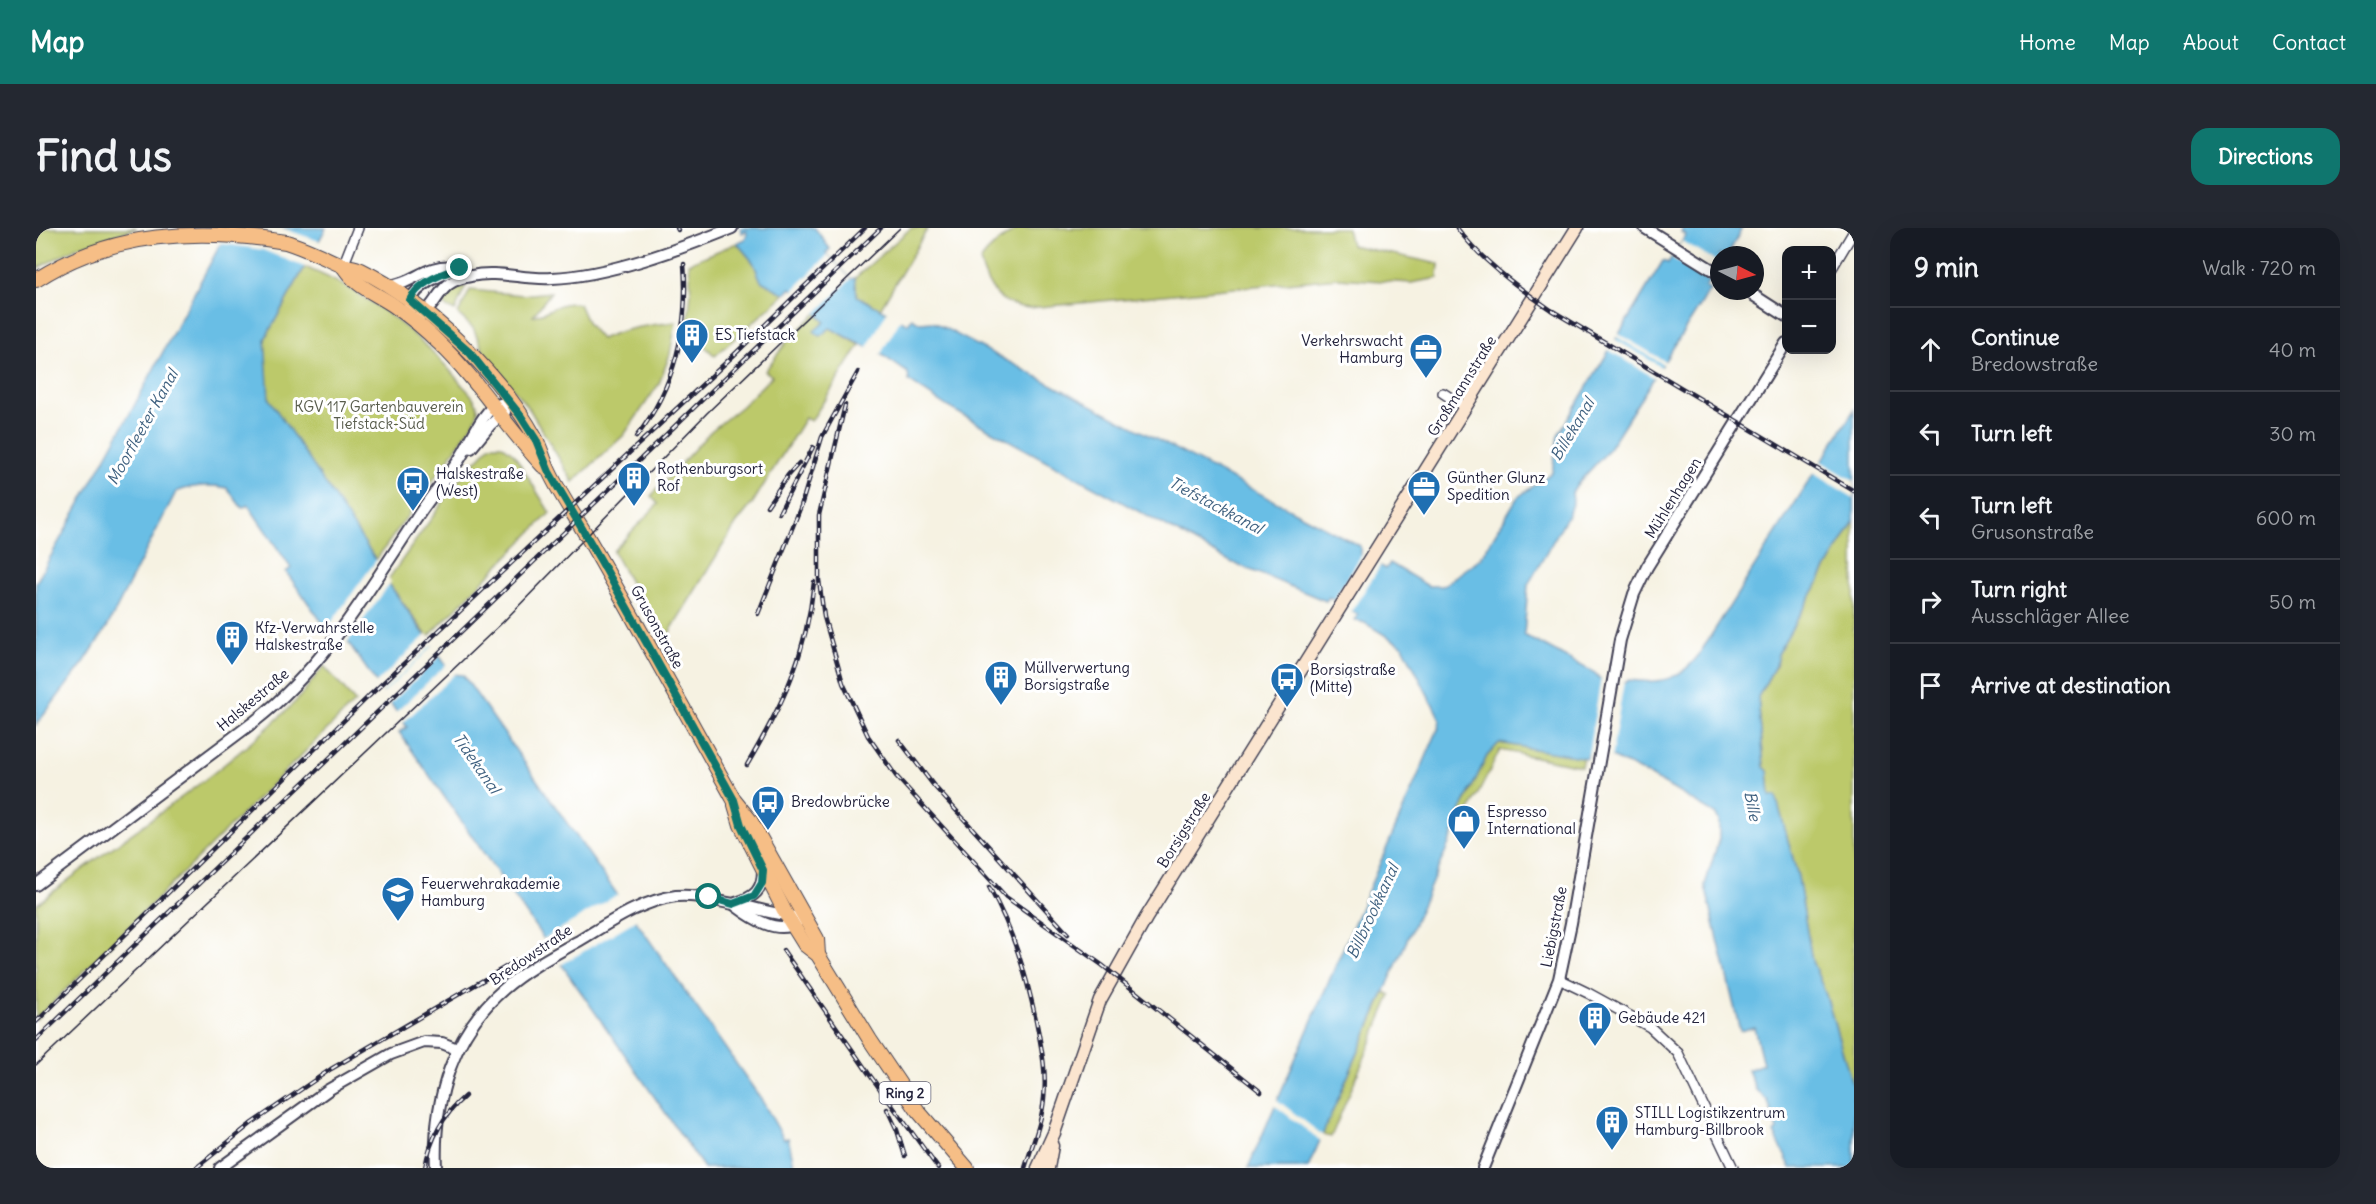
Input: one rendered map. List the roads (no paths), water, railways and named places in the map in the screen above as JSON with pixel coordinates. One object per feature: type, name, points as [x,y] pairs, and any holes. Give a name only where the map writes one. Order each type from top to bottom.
[{"type":"main road","name":"Ring 2","points":[[36,280],[54,268],[95,249],[138,236],[186,228],[204,228],[238,231],[271,238],[344,266],[358,268],[410,300]]},
{"type":"main road","name":"Großmannstraße","points":[[1371,559],[1577,228]]},
{"type":"main road","name":"Ring 2","points":[[344,266],[352,280],[410,318]]},
{"type":"main road","name":"Grusonstraße","points":[[410,300],[470,353],[511,402],[536,440],[549,472],[734,800],[750,820],[795,920]]},
{"type":"main road","name":"Grusonstraße","points":[[410,318],[444,348],[498,411],[525,447],[549,472]]},
{"type":"main road","name":"Borsigstraße","points":[[1038,1168],[1105,990],[1146,918],[1371,559]]},
{"type":"main road","name":"Grusonstraße","points":[[734,800],[741,825],[763,870],[795,920],[817,939],[818,955],[870,1040],[918,1111],[968,1167]]},
{"type":"main road","name":"Borsigstraße","points":[[1048,1168],[1053,1132]]},
{"type":"street","points":[[344,266],[358,228]]},
{"type":"street","points":[[389,286],[398,285],[441,266],[487,274],[536,278],[579,276],[673,250],[732,228]]},
{"type":"street","points":[[1645,228],[1710,268]]},
{"type":"street","points":[[1836,261],[1854,231]]},
{"type":"street","points":[[460,268],[426,283],[415,292],[410,300],[410,318],[426,313],[449,284],[466,277],[487,274]]},
{"type":"street","points":[[1761,300],[1782,313]]},
{"type":"street","name":"Mühlenhagen","points":[[1613,680],[1624,626],[1641,578],[1782,349]]},
{"type":"street","points":[[1443,393],[1466,408]]},
{"type":"street","points":[[498,411],[511,402]]},
{"type":"street","name":"Halskestraße","points":[[36,885],[271,709],[305,675],[385,566],[459,458],[482,420],[498,411]]},
{"type":"street","name":"Liebigstraße","points":[[1483,1168],[1559,979],[1601,757],[1613,680]]},
{"type":"street","points":[[733,904],[757,893],[762,883],[763,870]]},
{"type":"street","name":"Bredowstraße","points":[[436,1168],[436,1123],[443,1089],[457,1049],[476,1018],[506,987],[547,960],[638,907],[676,896],[696,895],[733,904],[753,906],[795,920]]},
{"type":"street","points":[[1559,979],[1650,1028],[1678,1053],[1733,1168]]},
{"type":"street","points":[[220,1168],[306,1104],[391,1054],[424,1042],[442,1043],[457,1049]]},
{"type":"water","points":[[229,228],[326,228],[265,339],[269,399],[376,560],[387,581],[452,674],[463,675],[761,1099],[784,1139],[788,1138],[795,1168],[704,1168],[399,732],[407,727],[348,642],[326,628],[286,572],[291,568],[248,505],[242,508],[227,488],[202,486],[176,492],[107,627],[85,661],[36,725],[36,583]]},
{"type":"water","points":[[740,228],[815,228],[830,249],[826,253],[851,279],[855,278],[857,296],[908,324],[912,318],[920,323],[933,322],[1360,546],[1360,554],[1386,569],[1390,563],[1428,586],[1443,586],[1481,558],[1517,498],[1552,472],[1558,435],[1663,261],[1668,263],[1686,235],[1681,232],[1683,228],[1742,228],[1733,246],[1710,246],[1710,279],[1705,287],[1710,290],[1606,453],[1572,493],[1573,501],[1568,515],[1528,585],[1524,635],[1595,673],[1600,679],[1624,683],[1629,680],[1659,681],[1683,671],[1698,656],[1854,410],[1854,521],[1777,654],[1778,660],[1758,697],[1764,767],[1768,771],[1770,796],[1776,796],[1798,877],[1812,961],[1826,995],[1854,1091],[1854,1168],[1791,1168],[1774,1133],[1777,1130],[1768,1101],[1756,1090],[1748,1070],[1763,1064],[1754,1027],[1740,1031],[1705,885],[1719,839],[1719,820],[1715,814],[1651,776],[1612,757],[1588,754],[1586,758],[1499,743],[1487,756],[1458,816],[1460,818],[1308,1168],[1248,1168],[1439,727],[1440,719],[1403,646],[1365,623],[1355,620],[1358,615],[1329,597],[1326,601],[1231,562],[948,407],[909,381],[908,373],[882,355],[830,328],[820,336],[814,331],[825,322],[791,288],[785,294],[761,281],[753,262],[737,243],[745,239],[746,231],[742,233]]},
{"type":"tram line","points":[[36,1065],[503,622],[707,413],[900,228]]},
{"type":"railway","points":[[36,1022],[369,696],[734,355],[865,228]]},
{"type":"railway","points":[[36,1040],[881,228]]},
{"type":"railway","points":[[1457,228],[1489,263],[1551,310],[1854,491]]},
{"type":"railway","points":[[636,437],[661,398],[670,377],[684,310],[684,264]]},
{"type":"railway","points":[[758,614],[801,506],[822,437],[858,372]]},
{"type":"railway","points":[[845,405],[819,515],[819,580],[824,617],[843,683],[868,736],[896,776],[1006,897],[1102,965],[1261,1092]]},
{"type":"railway","points":[[779,513],[813,447]]},
{"type":"railway","points":[[767,506],[799,463]]},
{"type":"railway","points":[[747,765],[772,720],[791,678],[805,633],[814,582]]},
{"type":"railway","points":[[899,740],[934,786],[1068,934]]},
{"type":"railway","points":[[989,887],[1012,936],[1023,968],[1043,1059],[1045,1078],[1043,1107],[1025,1168]]},
{"type":"railway","points":[[783,950],[938,1168]]},
{"type":"railway","points":[[196,1168],[252,1123],[331,1069],[516,961]]},
{"type":"railway","points":[[425,1168],[434,1137],[450,1111],[465,1096]]},
{"type":"railway","points":[[887,1109],[897,1130],[905,1156]]},
{"type":"place","name":"ES Tiefstack","points":[[692,364]]},
{"type":"place","name":"Verkehrswacht Hamburg","points":[[1426,379]]},
{"type":"place","name":"Rothenburgsort Rof","points":[[634,507]]},
{"type":"place","name":"Halskestraße (West)","points":[[413,512]]},
{"type":"place","name":"Günther Glunz Spedition","points":[[1424,516]]},
{"type":"place","name":"Kfz-Verwahrstelle Halskestraße","points":[[232,666]]},
{"type":"place","name":"Müllverwertung Borsigstraße","points":[[1001,706]]},
{"type":"place","name":"Borsigstraße (Mitte)","points":[[1287,708]]},
{"type":"place","name":"Bredowbrücke","points":[[768,831]]},
{"type":"place","name":"Espresso International","points":[[1464,850]]},
{"type":"place","name":"Feuerwehrakademie Hamburg","points":[[398,922]]},
{"type":"place","name":"Gebäude 421","points":[[1595,1047]]},
{"type":"place","name":"STILL Logistikzentrum Hamburg-Billbrook","points":[[1612,1151]]},
{"type":"park label","name":"KGV 117 Gartenbauverein Tiefstack-Süd","points":[[379,416]]},
{"type":"water label","name":"Moorfleeter Kanal","points":[[142,427]]},
{"type":"water label","name":"Billekanal","points":[[1572,429]]},
{"type":"water label","name":"Tiefstackkanal","points":[[1216,505]]},
{"type":"water label","name":"Tidekanal","points":[[477,763]]},
{"type":"water label","name":"Bille","points":[[1753,806]]},
{"type":"water label","name":"Billbrookkanal","points":[[1372,911]]}]
